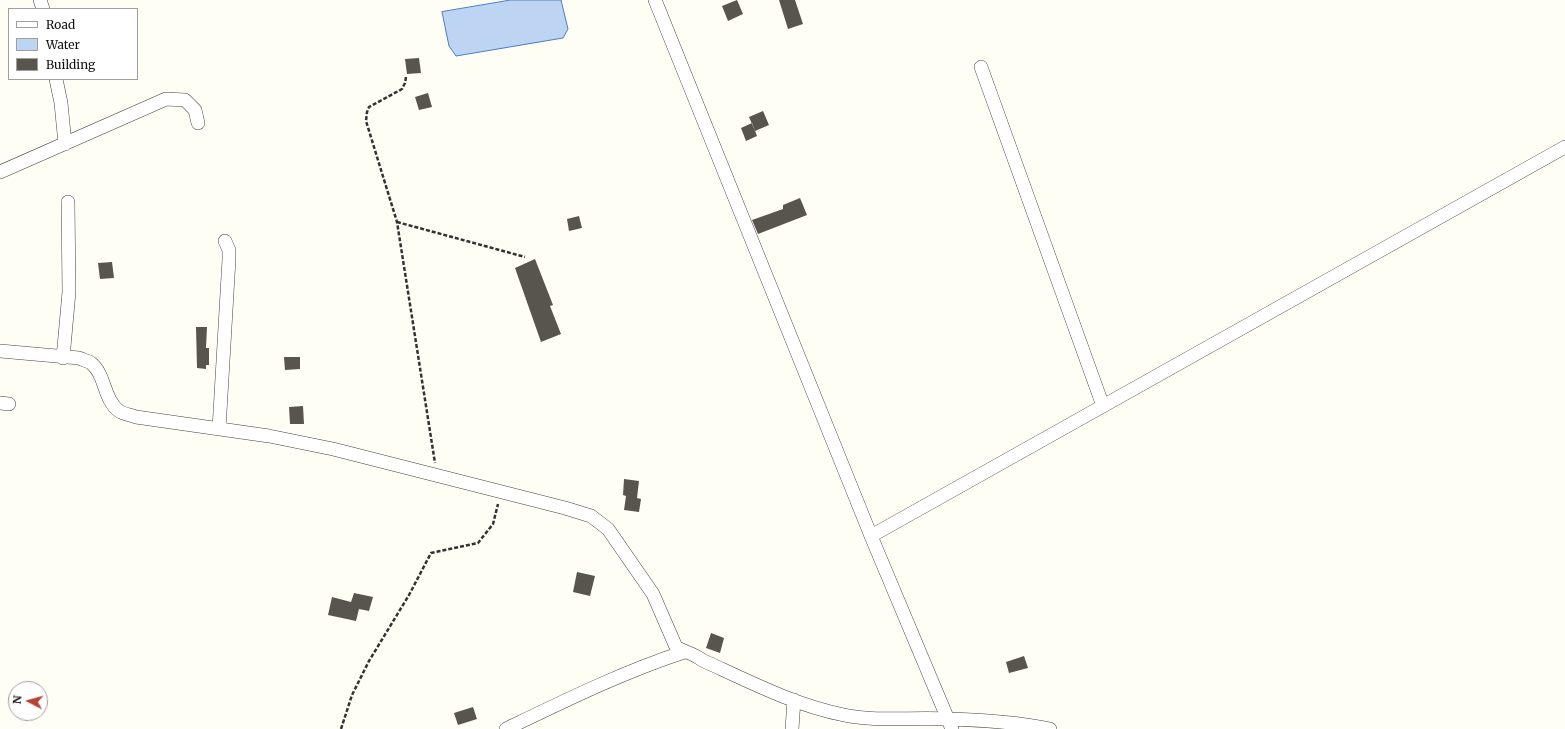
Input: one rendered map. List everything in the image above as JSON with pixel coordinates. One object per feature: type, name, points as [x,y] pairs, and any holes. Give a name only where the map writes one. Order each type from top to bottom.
[{"type":"street","points":[[655,0],[871,536],[948,718]]},
{"type":"street","points":[[981,67],[1103,406]]},
{"type":"street","points":[[56,80],[61,103],[65,144]]},
{"type":"street","points":[[0,172],[166,100],[185,100],[195,110],[198,123]]},
{"type":"street","points":[[871,536],[1565,147]]},
{"type":"street","points":[[63,358],[69,292],[68,202]]},
{"type":"street","points":[[219,429],[230,259],[229,250],[225,241]]},
{"type":"street","points":[[0,351],[63,358],[79,358],[91,363],[100,374],[110,401],[120,412],[136,417],[269,436],[333,449],[592,516],[608,530],[652,594],[676,647],[684,652]]},
{"type":"street","points":[[506,729],[596,686],[656,661],[684,652],[693,653],[702,660],[794,700],[844,715],[878,718],[948,718],[1022,724],[1050,729]]},
{"type":"street","points":[[792,729],[794,700]]},
{"type":"path","points":[[406,78],[402,89],[369,107],[366,121],[397,222],[437,475]]},
{"type":"path","points":[[397,222],[525,257]]},
{"type":"path","points":[[341,729],[352,695],[369,661],[409,595],[431,554],[478,542],[493,524],[501,492]]},
{"type":"water","points":[[511,0],[561,0],[568,29],[563,38],[456,56],[449,46],[442,12]]},
{"type":"building","points":[[737,0],[743,14],[728,21],[722,6]]},
{"type":"building","points":[[779,0],[795,0],[803,24],[788,29]]},
{"type":"building","points":[[419,58],[421,73],[407,74],[405,59]]},
{"type":"building","points":[[428,93],[432,107],[419,110],[415,97]]},
{"type":"building","points":[[763,111],[769,125],[755,131],[749,117]]},
{"type":"building","points":[[752,123],[757,136],[746,141],[741,128]]},
{"type":"building","points":[[800,198],[807,215],[758,234],[752,220],[783,209],[783,205]]},
{"type":"building","points":[[579,216],[582,228],[569,231],[567,219]]},
{"type":"building","points":[[535,259],[553,305],[550,306],[561,334],[541,342],[515,268]]},
{"type":"building","points":[[112,262],[114,278],[100,279],[98,263]]},
{"type":"building","points":[[196,327],[207,327],[206,348],[209,348],[209,365],[206,365],[206,369],[197,368]]},
{"type":"building","points":[[284,357],[300,357],[300,369],[285,370]]},
{"type":"building","points":[[303,406],[304,424],[290,424],[289,407]]},
{"type":"building","points":[[624,479],[639,481],[637,498],[641,499],[639,512],[624,510],[626,496],[623,495]]},
{"type":"building","points":[[577,572],[595,576],[590,596],[573,592]]},
{"type":"building","points":[[354,593],[373,597],[369,611],[359,609],[356,621],[328,615],[332,597],[351,602]]},
{"type":"building","points":[[711,633],[724,638],[720,653],[706,648]]},
{"type":"building","points":[[1024,656],[1028,668],[1009,673],[1006,662]]},
{"type":"building","points":[[473,707],[477,719],[458,725],[454,713]]}]
